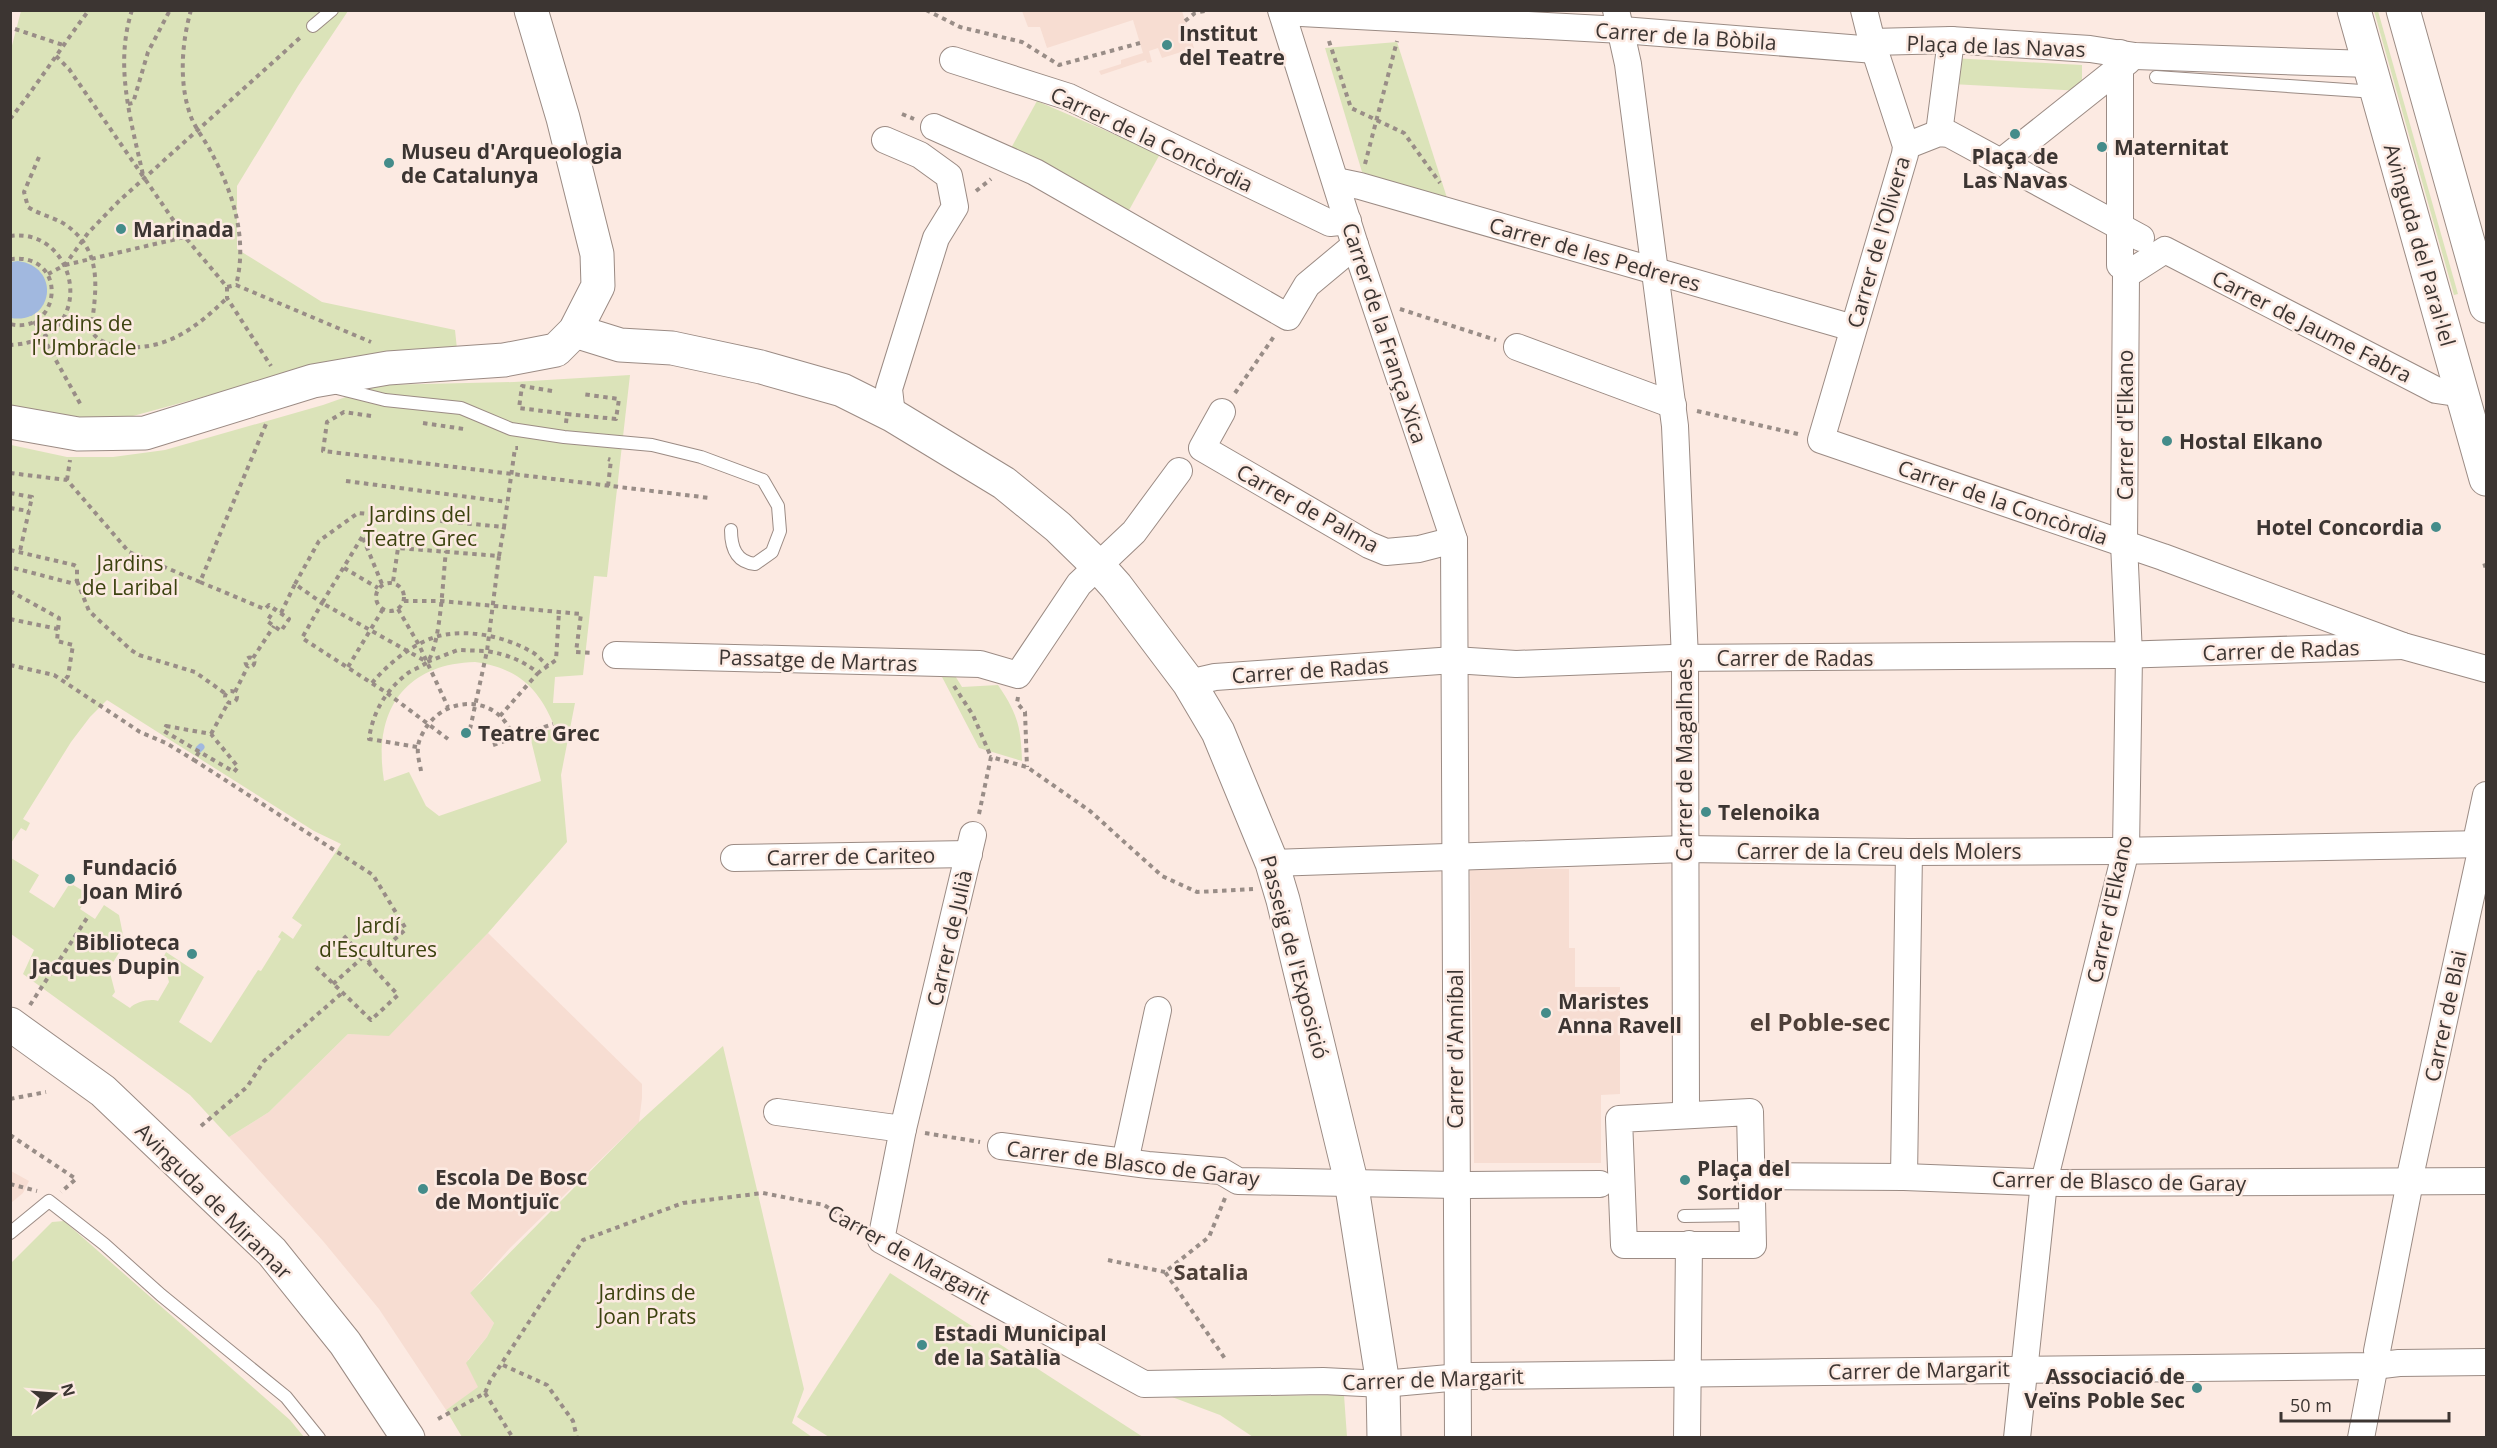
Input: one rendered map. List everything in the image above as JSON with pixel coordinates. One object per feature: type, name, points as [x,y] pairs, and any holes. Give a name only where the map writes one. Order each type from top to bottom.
[{"type":"street","points":[[10,422],[78,434],[145,433],[313,381],[388,368],[504,360],[555,350],[575,331],[598,286],[597,254],[563,118],[531,10]]},
{"type":"street","name":"Carrer de l'Olivera","points":[[1821,440],[1906,146],[1873,46],[1864,10]]},
{"type":"street","name":"Avinguda del Paral·lel","points":[[2354,10],[2487,479]]},
{"type":"street","points":[[2403,10],[2487,306]]},
{"type":"street","name":"Carrer de la Bòbila","points":[[1281,11],[1619,20],[1873,46]]},
{"type":"street","name":"Carrer de la França Xica","points":[[1281,11],[1351,233],[1454,540],[1454,660]]},
{"type":"street","name":"Carrer de Magalhaes","points":[[1619,20],[1673,405],[1685,658],[1686,1115]]},
{"type":"street","points":[[1939,133],[1951,40]]},
{"type":"street","name":"Plaça de las Navas","points":[[1873,46],[1951,40],[2090,49],[2125,59]]},
{"type":"street","points":[[2120,265],[2119,226],[2125,59],[2373,78]]},
{"type":"street","name":"Plaça de las Navas","points":[[2001,162],[2125,59]]},
{"type":"street","name":"Carrer de la Concòrdia","points":[[953,60],[1069,97],[1351,233]]},
{"type":"street","points":[[934,127],[1035,172],[1288,317],[1308,285],[1351,233]]},
{"type":"street","points":[[1906,146],[1939,133],[1949,134],[2142,238]]},
{"type":"street","points":[[885,140],[920,155],[949,176],[955,207],[936,238],[889,389],[892,415]]},
{"type":"street","name":"Carrer de les Pedreres","points":[[1336,182],[1360,186],[1853,328]]},
{"type":"street","name":"Carrer de Jaume Fabra","points":[[2165,250],[2436,390],[2463,394]]},
{"type":"street","name":"Carrer d'Elkano","points":[[2017,1437],[2044,1182],[2126,850],[2129,655],[2124,543],[2126,275],[2165,250]]},
{"type":"street","name":"Passeig de l'Exposició","points":[[575,331],[620,345],[672,348],[761,367],[842,390],[892,415],[1004,483],[1058,528],[1116,586],[1189,683],[1218,732],[1272,863],[1351,1181],[1383,1384],[1384,1437]]},
{"type":"street","points":[[1517,347],[1673,405]]},
{"type":"street","name":"Carrer de Palma","points":[[1222,412],[1202,448],[1369,545],[1386,552],[1419,549],[1454,540]]},
{"type":"street","name":"Carrer de la Concòrdia","points":[[1821,440],[2124,543],[2403,646],[2487,669]]},
{"type":"street","points":[[1018,684],[1079,584],[1134,532],[1179,471]]},
{"type":"street","name":"Carrer de Radas","points":[[1189,683],[1215,677],[1454,660],[1516,664],[1685,658],[2129,655],[2403,646]]},
{"type":"street","name":"Passatge de Martras","points":[[616,655],[980,664],[1018,684]]},
{"type":"street","name":"Carrer d'Anníbal","points":[[1454,660],[1454,857],[1462,1185],[1458,1437]]},
{"type":"street","name":"Carrer de Blai","points":[[2361,1437],[2410,1182],[2481,847],[2487,795]]},
{"type":"street","name":"Carrer de Cariteo","points":[[734,858],[971,845]]},
{"type":"street","name":"Carrer de Julià","points":[[881,1240],[911,1131],[971,845]]},
{"type":"street","name":"Carrer de la Creu dels Molers","points":[[1272,863],[1684,849],[1909,852],[2481,847]]},
{"type":"street","points":[[1904,1177],[1909,852]]},
{"type":"street","points":[[1125,1162],[1158,1010]]},
{"type":"street","name":"Avinguda de Miramar","points":[[20,1015],[272,1252],[345,1343],[408,1437]]},
{"type":"street","points":[[777,1112],[911,1131]]},
{"type":"street","points":[[1750,1112],[1752,1176],[1754,1245],[1624,1245],[1610,1185],[1619,1119],[1750,1112]]},
{"type":"street","name":"Carrer de Blasco de Garay","points":[[1001,1146],[1125,1162],[1221,1171],[1238,1181],[1610,1185]]},
{"type":"street","name":"Carrer de Blasco de Garay","points":[[1752,1176],[1904,1177],[2044,1182],[2487,1181]]},
{"type":"street","name":"Carrer de Margarit","points":[[881,1240],[1144,1384],[1323,1381],[1383,1384],[1458,1377],[2025,1368],[2374,1366],[2399,1363],[2487,1362]]},
{"type":"street","points":[[1687,1437],[1689,1244]]},
{"type":"lane","points":[[314,26],[332,10]]},
{"type":"lane","points":[[2156,77],[2373,78]]},
{"type":"lane","points":[[313,381],[385,400],[461,408],[511,429],[564,437],[652,445],[701,457],[763,480],[778,506],[780,531],[772,552],[755,564],[746,563],[735,554],[731,542],[731,530]]},
{"type":"lane","points":[[10,1233],[49,1202],[104,1244],[161,1295],[286,1397],[319,1437]]},
{"type":"lane","points":[[1683,1216],[1753,1215]]},
{"type":"path","points":[[10,119],[42,79],[89,10]]},
{"type":"path","points":[[132,10],[124,48],[123,72],[144,178]]},
{"type":"path","points":[[128,105],[133,103],[148,52],[170,10]]},
{"type":"path","points":[[191,10],[186,33],[184,79],[189,113],[228,188],[235,212],[241,246],[241,265],[236,285]]},
{"type":"path","points":[[926,10],[960,27],[1022,42],[1059,65],[1140,43]]},
{"type":"path","points":[[1185,21],[1195,13],[1209,10]]},
{"type":"path","points":[[64,265],[82,239],[144,178],[314,26]]},
{"type":"path","points":[[15,29],[63,45]]},
{"type":"path","points":[[1362,172],[1398,37]]},
{"type":"path","points":[[1329,41],[1351,108],[1404,133],[1443,188]]},
{"type":"path","points":[[56,56],[69,69],[185,237],[227,287],[227,298],[275,372]]},
{"type":"path","points":[[39,157],[24,192],[28,207],[51,216],[82,239],[92,259],[95,272],[91,331],[103,342],[133,348],[153,346],[169,341],[209,315],[227,298]]},
{"type":"path","points":[[955,207],[1014,162]]},
{"type":"path","points":[[10,236],[35,239],[51,248],[64,265],[70,278],[71,296],[67,313],[57,328],[43,339],[27,344],[10,345]]},
{"type":"path","points":[[48,274],[64,265],[185,237]]},
{"type":"path","points":[[10,259],[32,260],[42,267],[48,274],[53,297],[45,313],[34,321],[24,325],[10,324]]},
{"type":"path","points":[[227,287],[236,285],[365,339],[373,343],[377,350]]},
{"type":"path","points":[[1398,309],[1517,347]]},
{"type":"path","points":[[1222,412],[1288,317]]},
{"type":"path","points":[[34,321],[87,416]]},
{"type":"path","points":[[552,391],[522,386],[519,408],[567,414]]},
{"type":"path","points":[[1673,405],[1821,440]]},
{"type":"path","points":[[379,417],[344,412],[327,422],[323,451],[710,498]]},
{"type":"path","points":[[200,582],[267,419]]},
{"type":"path","points":[[414,422],[472,430]]},
{"type":"path","points":[[470,729],[488,651],[499,556],[518,448],[507,447]]},
{"type":"path","points":[[67,480],[71,452]]},
{"type":"path","points":[[10,473],[67,480],[129,552],[262,608],[266,609],[269,605],[275,609],[281,613],[289,619],[281,631],[267,621],[275,609]]},
{"type":"path","points":[[346,482],[507,502]]},
{"type":"path","points":[[10,494],[32,497],[20,552]]},
{"type":"path","points":[[10,508],[29,511]]},
{"type":"path","points":[[281,613],[319,541],[358,513],[504,527]]},
{"type":"path","points":[[393,582],[403,591],[404,601],[398,609],[392,611],[383,609],[375,599],[380,586],[362,537],[302,638],[387,693],[448,739]]},
{"type":"path","points":[[393,582],[398,548],[499,556]]},
{"type":"path","points":[[10,550],[74,565],[77,567],[77,581],[89,611],[131,650],[139,655],[195,672],[226,694],[228,703],[211,734]]},
{"type":"path","points":[[427,662],[435,637],[446,551]]},
{"type":"path","points":[[10,567],[71,583],[77,581]]},
{"type":"path","points":[[344,568],[380,586],[393,582]]},
{"type":"path","points":[[295,584],[322,603],[427,662]]},
{"type":"path","points":[[10,591],[59,618],[57,641],[73,645],[68,676],[64,681]]},
{"type":"path","points":[[404,601],[441,601],[581,614],[576,652],[585,653]]},
{"type":"path","points":[[348,667],[383,609]]},
{"type":"path","points":[[398,609],[419,645],[448,707]]},
{"type":"path","points":[[500,716],[538,673],[556,660],[559,612]]},
{"type":"path","points":[[10,619],[58,629]]},
{"type":"path","points":[[228,703],[237,700],[235,692],[248,666],[246,660],[253,658],[274,626]]},
{"type":"path","points":[[372,683],[394,660],[419,645],[435,637],[462,633],[490,636],[510,642],[532,651],[548,666]]},
{"type":"path","points":[[417,747],[369,739],[376,713],[387,693],[395,684],[427,662],[458,650],[488,651],[523,661],[538,673]]},
{"type":"path","points":[[10,665],[54,675],[140,732],[166,743],[194,760],[373,875],[406,929],[368,963]]},
{"type":"path","points":[[948,676],[973,716],[991,757],[984,797],[971,845]]},
{"type":"path","points":[[1018,684],[1017,703],[1025,712],[1027,767]]},
{"type":"path","points":[[226,694],[235,692]]},
{"type":"path","points":[[421,771],[417,747],[436,713],[448,707],[460,704],[489,708],[510,727],[513,738]]},
{"type":"path","points":[[492,746],[553,724]]},
{"type":"path","points":[[166,726],[211,734],[238,767],[234,772],[199,752],[164,731],[166,726]]},
{"type":"path","points":[[194,760],[199,752]]},
{"type":"path","points":[[991,757],[1027,767],[1090,811],[1162,876],[1197,892],[1254,889]]},
{"type":"path","points":[[20,1015],[89,915]]},
{"type":"path","points":[[316,967],[370,1020],[399,994],[343,935]]},
{"type":"path","points":[[333,984],[363,957]]},
{"type":"path","points":[[201,1126],[247,1087],[264,1061],[342,993]]},
{"type":"path","points":[[10,1099],[46,1092]]},
{"type":"path","name":"Carrer de Blasco de Garay","points":[[911,1131],[1001,1146]]},
{"type":"path","points":[[10,1135],[75,1179]]},
{"type":"path","points":[[10,1184],[26,1187]]},
{"type":"path","points":[[1165,1272],[1209,1237],[1227,1192]]},
{"type":"path","name":"Carrer de Margarit","points":[[485,1393],[583,1240],[683,1203],[763,1193],[824,1205],[881,1240]]},
{"type":"path","points":[[1108,1260],[1165,1272],[1229,1364]]},
{"type":"path","points":[[503,1365],[547,1385],[573,1421],[578,1437]]},
{"type":"path","points":[[438,1419],[485,1393],[513,1437]]},
{"type":"shaded area","name":"Institut del Teatre","points":[[1022,11],[1182,11],[1194,48],[1162,58],[1158,48],[1149,51],[1152,62],[1147,63],[1146,60],[1101,75],[1099,71],[1121,64],[1121,60],[1143,53],[1133,20],[1047,48],[1040,27],[1028,27]]},
{"type":"shaded area","name":"Maristes Anna Ravell","points":[[1470,869],[1569,869],[1569,948],[1575,948],[1575,987],[1620,987],[1620,1094],[1601,1095],[1601,1163],[1474,1163]]},
{"type":"shaded area","name":"Escola De Bosc de Montjuïc","points":[[488,933],[642,1084],[642,1098],[639,1122],[510,1248],[470,1293],[494,1323],[487,1337],[468,1360],[479,1387],[446,1410],[379,1309],[323,1241],[229,1137],[269,1112],[348,1034],[389,1035]]},
{"type":"shaded area","points":[[11,1171],[29,1181],[23,1193],[11,1203]]},
{"type":"green space","name":"Jardins de l'Umbracle","points":[[21,11],[348,11],[298,86],[237,186],[237,249],[322,302],[455,330],[457,349],[349,357],[122,419],[67,421],[11,406],[10,53]]},
{"type":"green space","points":[[2374,11],[2378,11],[2458,294],[2454,295]]},
{"type":"green space","points":[[1397,42],[1448,201],[1362,172],[1325,48]]},
{"type":"green space","points":[[1952,58],[2082,65],[2082,91],[1952,84]]},
{"type":"green space","points":[[1037,101],[1160,154],[1128,212],[1010,150]]},
{"type":"green space","points":[[630,375],[607,577],[594,576],[583,675],[555,677],[553,703],[575,703],[561,775],[567,842],[488,933],[389,1036],[348,1034],[269,1112],[229,1137],[190,1095],[23,974],[34,950],[11,934],[11,858],[39,875],[29,892],[54,908],[70,883],[90,895],[80,909],[95,919],[104,905],[119,915],[126,950],[120,951],[109,969],[115,992],[112,996],[130,1008],[143,1001],[158,1001],[169,982],[163,958],[166,952],[204,977],[179,1022],[211,1043],[258,970],[261,971],[281,939],[278,937],[282,931],[293,939],[302,925],[292,918],[341,844],[314,831],[107,700],[90,717],[71,742],[23,819],[30,823],[26,831],[21,828],[11,843],[11,445],[67,457],[113,457],[165,450],[323,405],[380,385],[514,382]],"holes":[[[475,662],[504,669],[526,683],[549,714],[555,728],[530,736],[541,781],[439,816],[426,806],[409,772],[384,781],[383,734],[389,714],[398,697],[411,683],[428,672],[450,665]]]},
{"type":"green space","points":[[954,674],[962,687],[998,685],[1017,720],[1022,761],[979,748],[941,675]]},
{"type":"green space","name":"Jardins de Joan Prats","points":[[723,1046],[804,1389],[792,1423],[812,1437],[462,1437],[446,1410],[478,1387],[466,1363],[487,1337],[494,1323],[470,1293],[639,1122]]},
{"type":"green space","points":[[64,1221],[290,1420],[304,1437],[11,1437],[11,1263],[52,1222]]},
{"type":"green space","name":"Estadi Municipal de la Satàlia","points":[[890,1273],[1143,1437],[829,1437],[797,1417]]},
{"type":"green space","points":[[1344,1395],[1347,1437],[1253,1437],[1220,1415],[1172,1397]]},
{"type":"water","points":[[18,261],[32,265],[41,273],[47,294],[43,305],[36,313],[25,318],[11,318],[11,262]]},
{"type":"place","name":"Institut del Teatre","points":[[1167,45]]},
{"type":"place","name":"Plaça de Las Navas","points":[[2015,134]]},
{"type":"place","name":"Maternitat","points":[[2102,147]]},
{"type":"place","name":"Museu d'Arqueologia de Catalunya","points":[[389,163]]},
{"type":"place","name":"Marinada","points":[[121,229]]},
{"type":"place","name":"Hostal Elkano","points":[[2167,441]]},
{"type":"place","name":"Hotel Concordia","points":[[2436,527]]},
{"type":"place","name":"Teatre Grec","points":[[466,733]]},
{"type":"place","name":"Telenoika","points":[[1706,812]]},
{"type":"place","name":"Fundació Joan Miró","points":[[70,879]]},
{"type":"place","name":"Biblioteca Jacques Dupin","points":[[192,954]]},
{"type":"place","name":"Maristes Anna Ravell","points":[[1546,1013]]},
{"type":"place","name":"Plaça del Sortidor","points":[[1685,1180]]},
{"type":"place","name":"Escola De Bosc de Montjuïc","points":[[423,1189]]},
{"type":"place","name":"Estadi Municipal de la Satàlia","points":[[922,1345]]},
{"type":"place","name":"Associació de Veïns Poble Sec","points":[[2197,1388]]},
{"type":"district","name":"el Poble-sec","points":[[1820,1021]]},
{"type":"district","name":"Satalia","points":[[1211,1271]]},
{"type":"park label","name":"Jardins del Teatre Grec","points":[[420,526]]},
{"type":"park label","name":"Jardins de Laribal","points":[[130,575]]},
{"type":"park label","name":"Jardí d'Escultures","points":[[378,937]]}]
